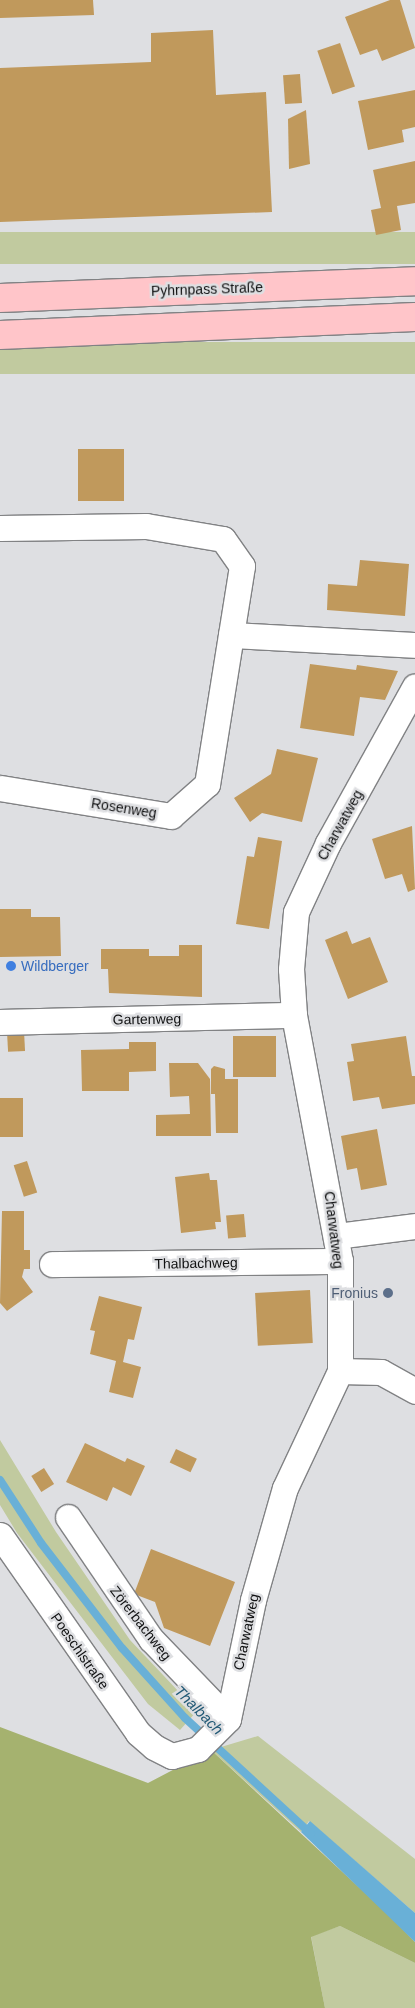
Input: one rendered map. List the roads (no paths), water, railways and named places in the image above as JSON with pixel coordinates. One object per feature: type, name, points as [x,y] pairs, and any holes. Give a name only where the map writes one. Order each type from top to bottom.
[{"type":"main road","name":"Pyhrnpass Straße","points":[[0,298],[412,281]]},
{"type":"main road","points":[[0,335],[412,317]]},
{"type":"street","name":"Rosenweg","points":[[0,528],[146,526],[223,539],[242,566],[207,784],[171,816],[0,788]]},
{"type":"street","points":[[231,635],[415,645]]},
{"type":"street","name":"Charwatweg","points":[[223,1724],[252,1600],[285,1488],[340,1370],[340,1261],[294,1015],[291,969],[296,912],[328,843],[415,686]]},
{"type":"street","name":"Gartenweg","points":[[0,1022],[294,1015]]},
{"type":"street","points":[[336,1236],[415,1226]]},
{"type":"street","name":"Thalbachweg","points":[[52,1264],[340,1261]]},
{"type":"street","points":[[340,1370],[381,1372],[415,1391]]},
{"type":"street","name":"Zörerbachweg","points":[[68,1517],[150,1639],[223,1724]]},
{"type":"street","name":"Poeschlstraße","points":[[0,1535],[138,1733],[172,1756],[198,1749],[223,1724]]},
{"type":"water","points":[[310,1821],[415,1913],[415,1942],[301,1832]]},
{"type":"waterway","name":"Thalbach","points":[[0,1480],[41,1543],[122,1648],[185,1718],[311,1834]]},
{"type":"place","name":"Wildberger","points":[[11,966]]},
{"type":"place","name":"Fronius","points":[[388,1293]]}]
